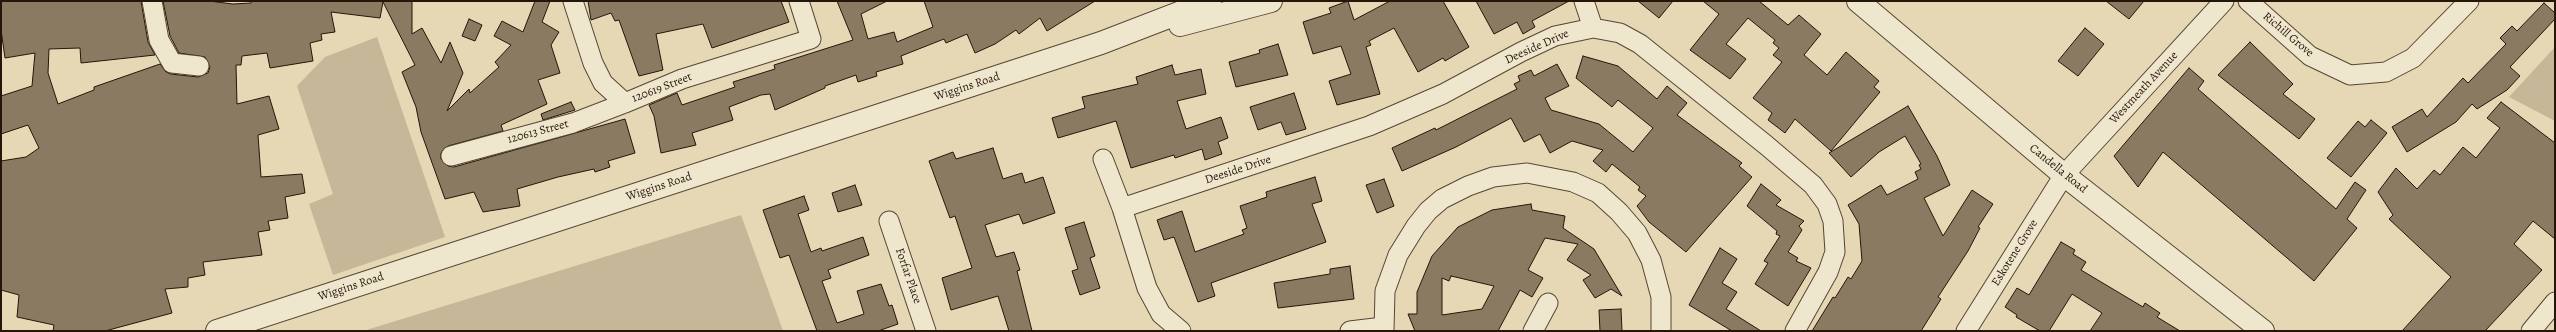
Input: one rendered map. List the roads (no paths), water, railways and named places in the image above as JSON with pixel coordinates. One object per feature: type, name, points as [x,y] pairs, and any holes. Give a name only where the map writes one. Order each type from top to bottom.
[{"type":"street","points":[[152,1],[158,40],[172,63],[200,66]]},
{"type":"street","name":"120619 Street","points":[[573,1],[593,63],[603,83],[625,103],[682,79],[811,39],[800,1]]},
{"type":"street","name":"Wiggins Road","points":[[217,331],[1101,43],[1210,1]]},
{"type":"street","name":"Wiggins Road","points":[[1101,43],[1239,11],[1271,1]]},
{"type":"street","points":[[1584,1],[1593,28]]},
{"type":"street","name":"Candella Road","points":[[1858,1],[2064,175],[2262,331]]},
{"type":"street","name":"Westmeath Avenue","points":[[2064,175],[2224,1]]},
{"type":"street","name":"Richill Grove","points":[[2248,1],[2310,56],[2350,75],[2369,75],[2386,72],[2413,58],[2469,1]]},
{"type":"street","name":"Deeside Drive","points":[[1122,208],[1369,126],[1443,94],[1521,52],[1555,36],[1593,28],[1620,33],[1640,44],[1766,145],[1813,186],[1827,204],[1833,221],[1835,252],[1828,272],[1795,331]]},
{"type":"street","name":"120613 Street","points":[[451,156],[573,122],[625,103]]},
{"type":"street","points":[[1103,159],[1122,208],[1147,288],[1161,314],[1181,331]]},
{"type":"street","points":[[1350,331],[1384,329],[1385,291],[1398,255],[1416,226],[1428,211],[1442,199],[1468,186],[1493,177],[1527,173],[1574,182],[1598,193],[1624,217],[1636,233],[1651,260],[1661,297],[1661,331]]},
{"type":"street","name":"Eskotene Grove","points":[[1966,331],[2064,175]]},
{"type":"street","name":"Forfar Place","points":[[889,221],[926,331]]},
{"type":"street","points":[[2531,331],[2555,302]]},
{"type":"street","points":[[1533,331],[1548,303]]}]
